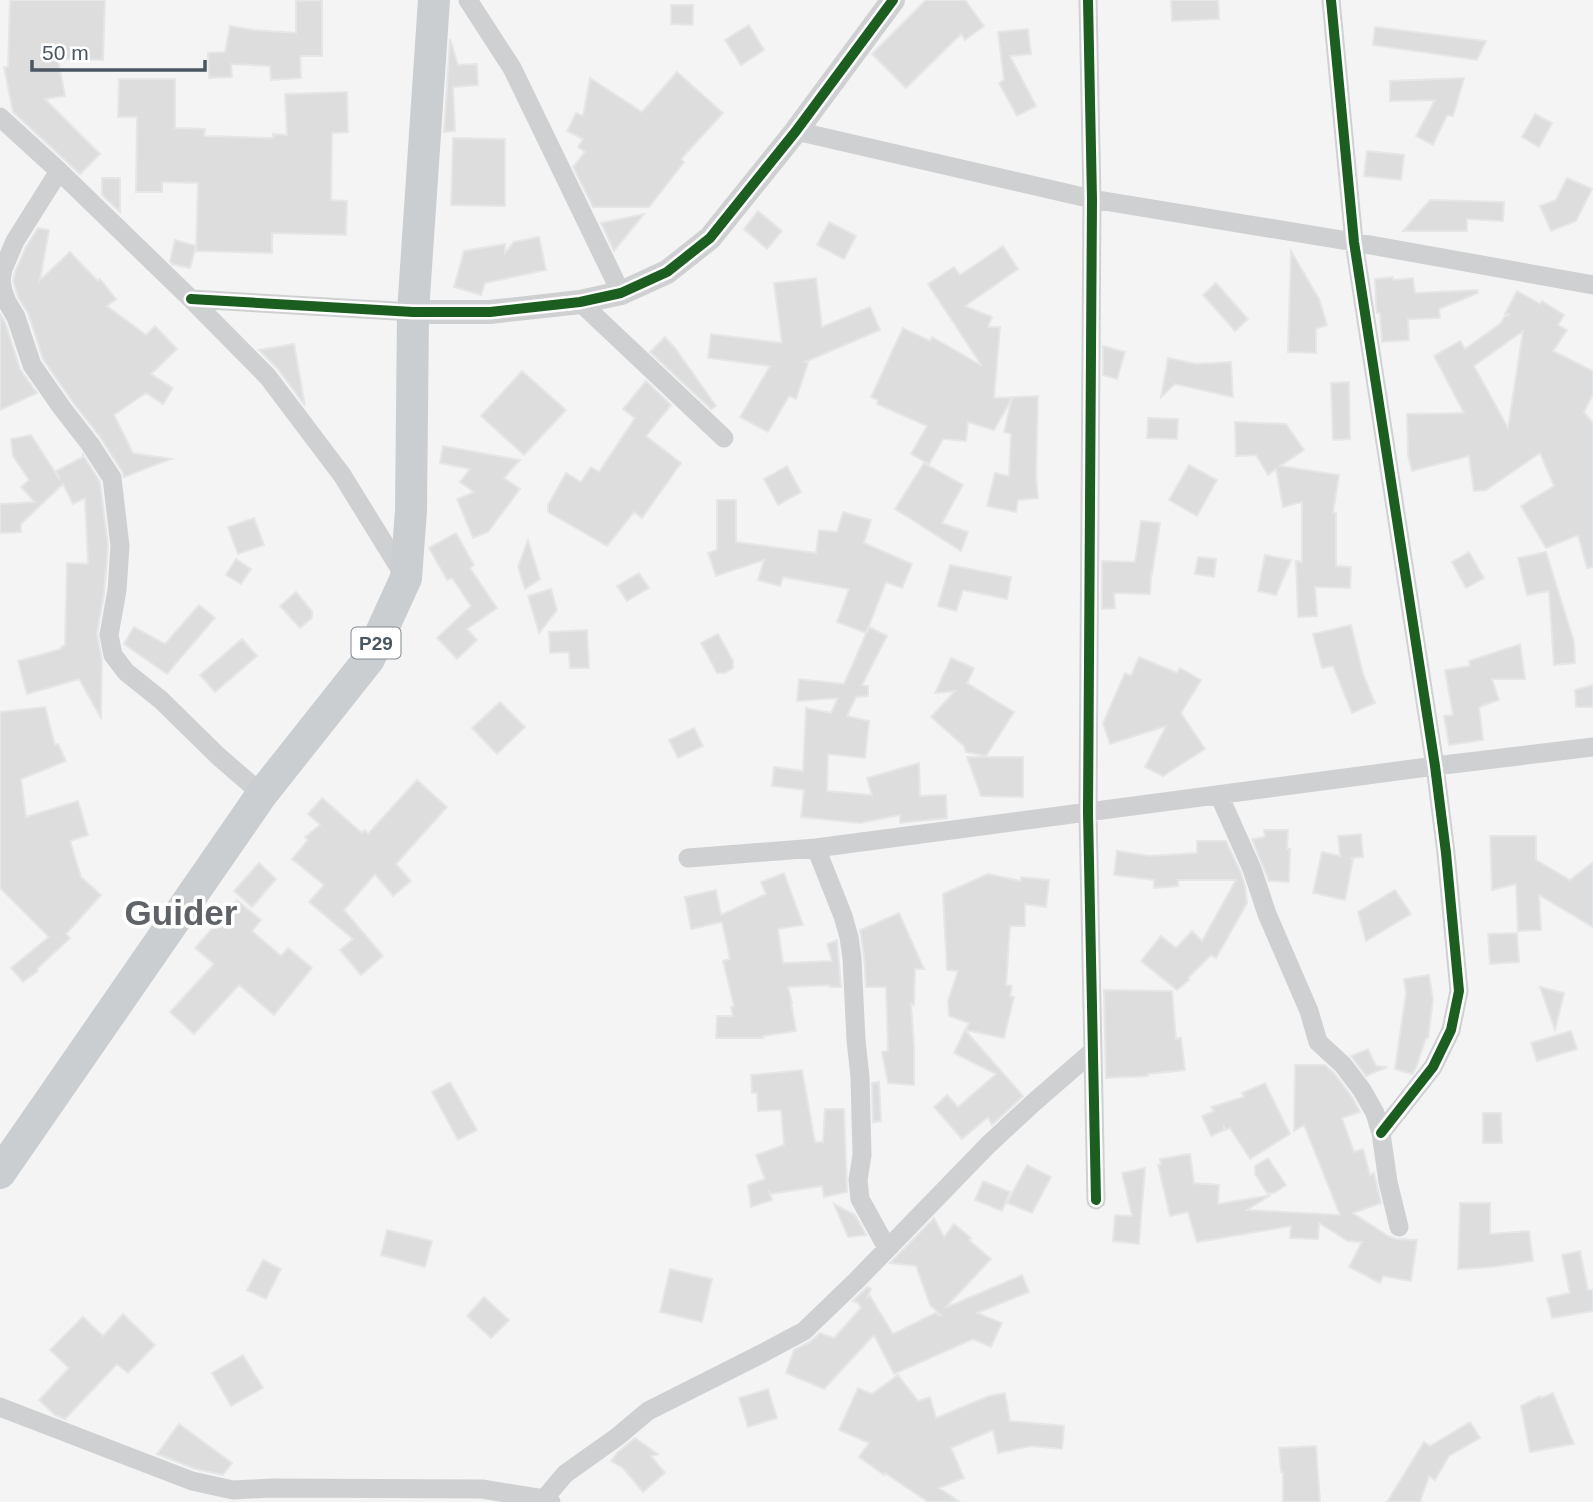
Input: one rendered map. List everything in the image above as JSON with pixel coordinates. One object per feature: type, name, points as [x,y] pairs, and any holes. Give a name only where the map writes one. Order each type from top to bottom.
[{"type":"main road","name":"P29","points":[[0,1173],[262,794],[369,659],[406,578],[411,510],[413,312],[434,0]]},
{"type":"street","points":[[468,0],[512,68],[621,293]]},
{"type":"street","points":[[191,299],[413,312],[490,312],[580,302],[621,293],[667,272],[710,238],[796,131],[893,0]]},
{"type":"street","points":[[1088,0],[1092,199],[1088,813],[1096,1200]]},
{"type":"street","points":[[1331,0],[1354,242],[1435,766],[1459,991],[1451,1030],[1433,1067],[1381,1133]]},
{"type":"street","points":[[0,117],[60,171],[268,377],[342,475],[406,578]]},
{"type":"street","points":[[796,131],[1092,199],[1593,285]]},
{"type":"street","points":[[60,171],[15,241],[1,281],[32,365],[90,444],[111,478],[120,546],[117,590],[108,635],[113,655],[126,672],[161,700],[218,756],[262,794]]},
{"type":"street","points":[[580,302],[724,438]]},
{"type":"street","points":[[688,858],[816,848],[1593,747]]},
{"type":"street","points":[[1219,795],[1309,1011],[1318,1042],[1343,1065],[1375,1113],[1399,1227]]},
{"type":"street","points":[[816,848],[843,916],[852,958],[860,1077],[860,1199],[887,1248]]},
{"type":"street","points":[[0,1407],[192,1481],[233,1490],[482,1489],[547,1500],[565,1474],[648,1411],[804,1331],[988,1145],[1093,1051]]},
{"type":"building","points":[[10,0],[105,0],[103,60],[58,59],[65,96],[45,99],[100,154],[80,174],[13,112],[4,67],[8,67]]},
{"type":"building","points":[[322,0],[322,56],[300,56],[301,78],[271,80],[270,66],[231,64],[232,77],[209,78],[208,53],[225,52],[230,26],[296,33],[296,1]]},
{"type":"building","points":[[926,0],[965,0],[984,26],[965,40],[961,34],[906,88],[872,54]]},
{"type":"building","points":[[1171,0],[1218,0],[1219,19],[1172,21]]},
{"type":"building","points":[[671,5],[693,5],[693,25],[671,24]]},
{"type":"building","points":[[749,25],[764,50],[741,65],[725,40]]},
{"type":"building","points":[[1375,27],[1486,41],[1477,60],[1373,45]]},
{"type":"building","points":[[1028,29],[1031,54],[1010,56],[1036,106],[1017,116],[999,83],[1004,80],[998,32]]},
{"type":"building","points":[[450,39],[458,65],[477,64],[478,85],[453,87],[455,131],[444,132]]},
{"type":"building","points":[[677,72],[723,113],[681,159],[684,162],[649,207],[593,207],[573,167],[585,152],[578,147],[583,139],[567,131],[576,113],[583,116],[590,78],[642,112]]},
{"type":"building","points":[[1464,78],[1453,116],[1447,115],[1433,145],[1416,136],[1435,100],[1390,101],[1390,81]]},
{"type":"building","points":[[119,79],[175,79],[175,128],[205,129],[204,136],[273,138],[273,134],[287,135],[285,94],[347,92],[348,132],[332,133],[331,200],[347,201],[346,235],[272,233],[272,253],[196,251],[198,183],[162,182],[162,192],[136,192],[137,117],[118,117]]},
{"type":"building","points":[[1535,114],[1552,123],[1539,147],[1522,137]]},
{"type":"building","points":[[453,138],[505,139],[505,206],[451,205]]},
{"type":"building","points":[[1367,151],[1404,155],[1401,180],[1364,176]]},
{"type":"building","points":[[102,178],[120,178],[120,212],[102,195]]},
{"type":"building","points":[[1567,178],[1592,189],[1576,221],[1551,231],[1540,206],[1556,200]]},
{"type":"building","points":[[1430,200],[1504,202],[1503,221],[1467,219],[1467,231],[1403,231]]},
{"type":"building","points":[[758,211],[782,231],[767,249],[744,229]]},
{"type":"building","points":[[644,214],[614,251],[601,223]]},
{"type":"building","points":[[829,222],[856,236],[844,259],[817,245]]},
{"type":"building","points":[[38,228],[49,230],[40,280],[70,252],[98,281],[100,279],[116,299],[107,306],[146,335],[155,326],[177,349],[151,374],[173,388],[163,404],[146,393],[114,415],[133,453],[171,459],[124,477],[100,437],[43,359],[28,313],[18,297],[13,281],[26,247]]},
{"type":"building","points":[[539,237],[546,270],[485,283],[481,295],[454,287],[464,251],[505,244],[505,253],[514,242]]},
{"type":"building","points":[[175,240],[196,246],[190,268],[172,264],[170,261]]},
{"type":"building","points":[[1003,246],[1018,269],[965,306],[992,317],[988,327],[1000,327],[994,398],[1038,396],[1038,498],[1018,500],[1016,512],[987,506],[995,473],[1009,476],[1011,434],[1004,432],[1012,398],[994,430],[968,422],[966,441],[943,439],[929,464],[911,454],[927,426],[877,404],[878,400],[871,397],[903,328],[930,341],[932,337],[982,366],[928,284],[954,267],[960,275]]},
{"type":"building","points":[[1291,251],[1319,299],[1327,325],[1316,329],[1316,353],[1288,352]]},
{"type":"building","points":[[1393,277],[1393,280],[1413,278],[1415,293],[1477,290],[1478,293],[1439,309],[1440,318],[1408,319],[1409,340],[1382,342],[1375,279]]},
{"type":"building","points":[[816,278],[822,327],[870,307],[880,330],[805,362],[808,363],[796,399],[789,396],[768,432],[740,417],[770,366],[708,358],[711,334],[782,343],[774,283]]},
{"type":"building","points":[[1216,283],[1248,319],[1235,331],[1203,295]]},
{"type":"building","points":[[1517,291],[1540,304],[1542,301],[1564,315],[1558,325],[1567,330],[1553,351],[1593,371],[1593,394],[1584,412],[1593,423],[1593,567],[1587,568],[1578,535],[1546,548],[1521,506],[1554,486],[1540,453],[1486,490],[1474,491],[1469,456],[1412,471],[1408,455],[1407,414],[1464,413],[1434,356],[1460,341],[1465,349],[1510,314],[1505,314]],"holes":[[[1523,331],[1508,428],[1474,366]]]},
{"type":"building","points":[[0,314],[20,369],[37,393],[0,410]]},
{"type":"building","points":[[665,337],[716,406],[711,409],[650,352]]},
{"type":"building","points":[[294,344],[305,406],[278,369],[259,350]]},
{"type":"building","points":[[1103,346],[1125,352],[1117,379],[1103,375]]},
{"type":"building","points":[[1168,358],[1196,364],[1231,362],[1233,397],[1175,384],[1161,397]]},
{"type":"building","points":[[522,371],[566,410],[524,455],[481,416]]},
{"type":"building","points":[[646,381],[671,405],[646,436],[681,463],[642,518],[634,512],[607,546],[548,512],[548,505],[566,473],[581,482],[591,467],[599,472],[635,418],[623,409]]},
{"type":"building","points":[[1349,382],[1350,439],[1333,440],[1331,383]]},
{"type":"building","points":[[1148,418],[1178,419],[1177,439],[1147,438]]},
{"type":"building","points":[[1235,422],[1286,424],[1304,450],[1280,466],[1339,475],[1333,513],[1336,513],[1336,566],[1351,567],[1350,588],[1315,587],[1317,616],[1298,617],[1296,561],[1302,562],[1302,502],[1283,507],[1276,469],[1268,475],[1256,455],[1236,456]]},
{"type":"building","points":[[31,435],[60,480],[56,471],[83,455],[100,482],[108,546],[97,633],[102,660],[101,718],[79,679],[27,694],[18,661],[61,649],[65,645],[67,563],[88,564],[85,498],[73,504],[63,484],[21,524],[21,532],[0,533],[0,504],[35,502],[21,487],[29,480],[13,456],[11,439]]},
{"type":"building","points":[[443,446],[520,460],[504,478],[520,489],[488,532],[473,538],[457,499],[474,492],[460,482],[470,469],[440,463]]},
{"type":"building","points":[[924,463],[963,485],[942,523],[968,532],[961,551],[895,509]]},
{"type":"building","points":[[1189,465],[1217,480],[1197,516],[1169,500]]},
{"type":"building","points":[[787,466],[801,492],[778,505],[764,479]]},
{"type":"building","points":[[717,500],[736,500],[736,542],[816,553],[819,530],[837,532],[843,512],[871,520],[864,543],[912,564],[902,588],[886,582],[866,633],[837,622],[849,589],[783,577],[780,586],[758,580],[764,560],[716,576],[708,553],[717,550]]},
{"type":"building","points":[[254,518],[264,545],[238,554],[228,527]]},
{"type":"building","points":[[1141,521],[1160,523],[1150,594],[1114,593],[1115,608],[1102,609],[1102,561],[1135,562]]},
{"type":"building","points":[[456,533],[474,565],[470,568],[497,608],[467,629],[477,640],[457,659],[437,638],[471,606],[452,578],[447,580],[429,548]]},
{"type":"building","points":[[528,540],[540,579],[525,589],[518,567]]},
{"type":"building","points":[[1469,552],[1484,578],[1466,588],[1452,562]]},
{"type":"building","points":[[1546,552],[1574,642],[1575,663],[1554,665],[1549,591],[1527,595],[1518,558]]},
{"type":"building","points":[[1265,555],[1291,560],[1276,595],[1258,591]]},
{"type":"building","points":[[1198,557],[1216,559],[1214,577],[1195,574]]},
{"type":"building","points":[[236,559],[251,569],[241,584],[226,575]]},
{"type":"building","points":[[950,565],[1011,577],[1007,599],[963,590],[956,611],[938,606]]},
{"type":"building","points":[[639,573],[649,588],[627,601],[617,586]]},
{"type":"building","points":[[551,589],[557,610],[539,633],[528,596]]},
{"type":"building","points":[[296,592],[312,611],[312,618],[300,628],[280,606]]},
{"type":"building","points":[[199,605],[215,618],[167,674],[124,644],[134,627],[165,644]]},
{"type":"building","points":[[1351,625],[1363,674],[1375,703],[1352,713],[1333,666],[1322,668],[1313,634]]},
{"type":"building","points":[[869,627],[887,636],[862,685],[868,686],[868,696],[856,697],[847,716],[869,721],[865,758],[828,754],[827,791],[872,795],[867,778],[919,763],[920,796],[946,795],[947,818],[900,823],[900,815],[860,823],[801,817],[804,790],[772,786],[774,767],[803,771],[806,708],[831,713],[838,698],[797,701],[799,679],[844,684]]},
{"type":"building","points":[[587,630],[589,668],[570,668],[569,652],[550,653],[549,632]]},
{"type":"building","points":[[718,634],[733,661],[733,668],[725,673],[717,673],[701,643]]},
{"type":"building","points":[[242,639],[257,656],[215,692],[200,675]]},
{"type":"building","points":[[1520,644],[1525,679],[1492,679],[1499,700],[1479,707],[1483,740],[1449,745],[1444,716],[1453,715],[1445,670],[1470,666],[1469,661]]},
{"type":"building","points":[[1139,657],[1177,673],[1180,668],[1201,680],[1181,713],[1205,749],[1163,776],[1145,767],[1166,726],[1110,744],[1103,723],[1125,673],[1131,676]]},
{"type":"building","points":[[951,658],[974,668],[967,683],[1014,712],[986,756],[966,752],[964,746],[931,717],[955,691],[935,693]]},
{"type":"building","points":[[1593,685],[1593,707],[1576,707],[1575,690]]},
{"type":"building","points":[[500,702],[525,727],[497,754],[472,728]]},
{"type":"building","points":[[45,707],[55,745],[58,744],[66,761],[21,779],[26,817],[78,801],[88,835],[70,841],[81,877],[101,895],[66,934],[70,938],[37,969],[38,971],[23,982],[11,968],[49,937],[0,888],[0,712]]},
{"type":"building","points":[[694,728],[703,746],[678,758],[669,740]]},
{"type":"building","points":[[967,757],[1023,757],[1023,797],[981,796]]},
{"type":"building","points":[[417,780],[447,807],[396,864],[411,881],[393,896],[375,874],[344,910],[383,956],[361,975],[340,950],[353,939],[309,902],[324,885],[292,859],[308,840],[305,837],[320,825],[308,814],[322,798],[362,833],[365,830],[368,834]]},
{"type":"building","points":[[1264,830],[1288,830],[1289,882],[1269,881],[1252,839],[1265,837]]},
{"type":"building","points":[[1361,834],[1363,857],[1350,858],[1353,859],[1345,900],[1313,893],[1322,852],[1340,856],[1338,836]]},
{"type":"building","points":[[1490,836],[1536,836],[1536,860],[1570,880],[1593,862],[1593,927],[1539,895],[1541,930],[1518,931],[1516,884],[1492,890]]},
{"type":"building","points":[[1197,841],[1226,841],[1241,873],[1247,903],[1216,958],[1211,955],[1177,990],[1141,961],[1161,936],[1176,948],[1192,931],[1202,941],[1236,880],[1178,880],[1178,886],[1154,888],[1154,880],[1114,875],[1117,851],[1150,856],[1197,853]]},
{"type":"building","points":[[259,863],[276,879],[252,907],[234,891]]},
{"type":"building","points":[[784,873],[803,925],[778,929],[783,963],[832,961],[827,944],[837,940],[841,987],[788,987],[796,1031],[763,1038],[716,1038],[717,1016],[733,1016],[731,1007],[734,1006],[723,961],[730,959],[722,922],[691,929],[685,897],[716,890],[721,915],[766,894],[761,882]]},
{"type":"building","points":[[988,874],[1021,881],[1021,877],[1049,880],[1046,907],[1025,904],[1025,926],[1010,926],[1006,985],[1012,986],[1010,996],[1014,997],[1004,1038],[966,1030],[969,1023],[949,1016],[948,1001],[958,971],[947,970],[943,894]]},
{"type":"building","points":[[1395,890],[1411,914],[1366,941],[1358,912]]},
{"type":"building","points":[[237,900],[261,920],[252,931],[281,956],[288,948],[312,968],[274,1015],[239,985],[194,1034],[170,1012],[214,964],[195,948]]},
{"type":"building","points":[[899,913],[924,969],[915,969],[914,1005],[911,1004],[914,1085],[888,1083],[882,1052],[888,1051],[886,987],[866,987],[860,930]]},
{"type":"building","points":[[1517,933],[1519,962],[1490,964],[1488,934]]},
{"type":"building","points":[[1429,975],[1433,1000],[1428,1038],[1412,1074],[1395,1069],[1406,993],[1404,979]]},
{"type":"building","points":[[1540,987],[1564,993],[1555,1030]]},
{"type":"building","points":[[1104,990],[1172,991],[1176,1039],[1181,1038],[1185,1070],[1148,1076],[1106,1078]]},
{"type":"building","points":[[965,1030],[1023,1096],[992,1125],[988,1117],[962,1139],[934,1107],[947,1095],[958,1107],[996,1074],[954,1053]]},
{"type":"building","points":[[1571,1031],[1577,1049],[1537,1061],[1531,1043]]},
{"type":"building","points":[[1368,1049],[1376,1066],[1387,1067],[1366,1076],[1351,1056]]},
{"type":"building","points":[[1295,1065],[1325,1065],[1352,1097],[1360,1112],[1342,1118],[1354,1152],[1363,1149],[1370,1175],[1374,1173],[1381,1203],[1353,1213],[1388,1236],[1417,1240],[1411,1281],[1383,1276],[1380,1283],[1349,1267],[1362,1242],[1348,1241],[1319,1223],[1318,1239],[1290,1238],[1291,1226],[1197,1242],[1188,1212],[1170,1216],[1158,1165],[1161,1165],[1160,1159],[1190,1154],[1194,1183],[1219,1185],[1218,1204],[1271,1195],[1247,1210],[1340,1215],[1304,1125],[1294,1131]]},
{"type":"building","points":[[802,1070],[815,1142],[823,1142],[825,1109],[844,1109],[847,1192],[824,1197],[822,1186],[770,1194],[772,1200],[751,1207],[748,1185],[765,1179],[756,1155],[784,1145],[781,1110],[758,1111],[757,1093],[752,1093],[751,1075]]},
{"type":"building","points":[[450,1082],[477,1130],[458,1140],[432,1092]]},
{"type":"building","points":[[879,1082],[881,1121],[873,1122],[872,1083]]},
{"type":"building","points":[[1265,1083],[1290,1134],[1250,1159],[1230,1128],[1226,1130],[1224,1127],[1224,1130],[1211,1136],[1202,1116],[1214,1111],[1211,1107],[1244,1097],[1242,1093]]},
{"type":"building","points":[[1483,1113],[1501,1113],[1502,1143],[1483,1143]]},
{"type":"building","points":[[1268,1158],[1286,1185],[1274,1193],[1267,1193],[1255,1174],[1255,1166]]},
{"type":"building","points":[[1027,1165],[1051,1177],[1032,1213],[1007,1203]]},
{"type":"building","points":[[1145,1168],[1139,1244],[1113,1241],[1115,1215],[1132,1216],[1122,1173]]},
{"type":"building","points":[[983,1181],[1010,1192],[1002,1211],[975,1200]]},
{"type":"building","points":[[1460,1203],[1490,1203],[1490,1234],[1529,1231],[1533,1261],[1458,1269]]},
{"type":"building","points":[[834,1204],[855,1215],[866,1235],[848,1237]]},
{"type":"building","points":[[934,1218],[944,1237],[954,1224],[991,1259],[945,1308],[1022,1275],[1029,1292],[977,1313],[1002,1323],[991,1347],[973,1339],[894,1374],[874,1335],[824,1389],[786,1373],[794,1350],[820,1333],[834,1338],[861,1308],[853,1301],[867,1287],[871,1289],[867,1298],[870,1296],[893,1334],[935,1313],[942,1316],[930,1305],[916,1266],[890,1263]]},
{"type":"building","points":[[387,1230],[432,1241],[425,1267],[381,1255]]},
{"type":"building","points":[[1580,1251],[1588,1290],[1593,1290],[1593,1311],[1552,1318],[1547,1298],[1570,1293],[1562,1255]]},
{"type":"building","points":[[263,1260],[281,1269],[266,1299],[247,1290]]},
{"type":"building","points":[[670,1269],[712,1279],[702,1322],[660,1312]]},
{"type":"building","points":[[484,1297],[509,1320],[491,1338],[467,1316]]},
{"type":"building","points":[[123,1314],[155,1345],[128,1373],[117,1364],[65,1419],[55,1415],[39,1400],[69,1368],[50,1350],[83,1317],[103,1336]]},
{"type":"building","points":[[243,1355],[263,1388],[231,1406],[212,1373]]},
{"type":"building","points":[[898,1375],[918,1401],[930,1397],[936,1418],[989,1396],[1005,1393],[1010,1421],[1064,1426],[1062,1449],[1031,1446],[998,1453],[993,1430],[951,1448],[964,1478],[939,1488],[960,1502],[928,1502],[859,1457],[869,1443],[839,1430],[858,1388],[872,1394]]},
{"type":"building","points":[[768,1389],[777,1418],[748,1427],[739,1398]]},
{"type":"building","points":[[1553,1393],[1574,1444],[1530,1452],[1521,1406],[1540,1396],[1541,1398]]},
{"type":"building","points":[[1470,1422],[1480,1438],[1449,1456],[1435,1480],[1429,1476],[1420,1502],[1387,1502],[1424,1442],[1430,1446]]},
{"type":"building","points":[[179,1424],[232,1463],[223,1475],[196,1469],[157,1454]]},
{"type":"building","points":[[635,1438],[658,1454],[651,1456],[665,1473],[643,1492],[623,1468],[611,1461]]},
{"type":"building","points":[[1316,1446],[1320,1502],[1283,1502],[1283,1472],[1279,1448]]},
{"type":"cycle path","points":[[191,299],[413,312],[490,312],[580,302],[621,293],[667,272],[710,238],[796,131],[893,0]]},
{"type":"cycle path","points":[[1088,0],[1092,199],[1088,813],[1096,1200]]},
{"type":"cycle path","points":[[1331,0],[1354,242],[1435,766],[1459,991],[1451,1030],[1433,1067],[1381,1133]]},
{"type":"district","name":"Guider","points":[[181,913]]}]
